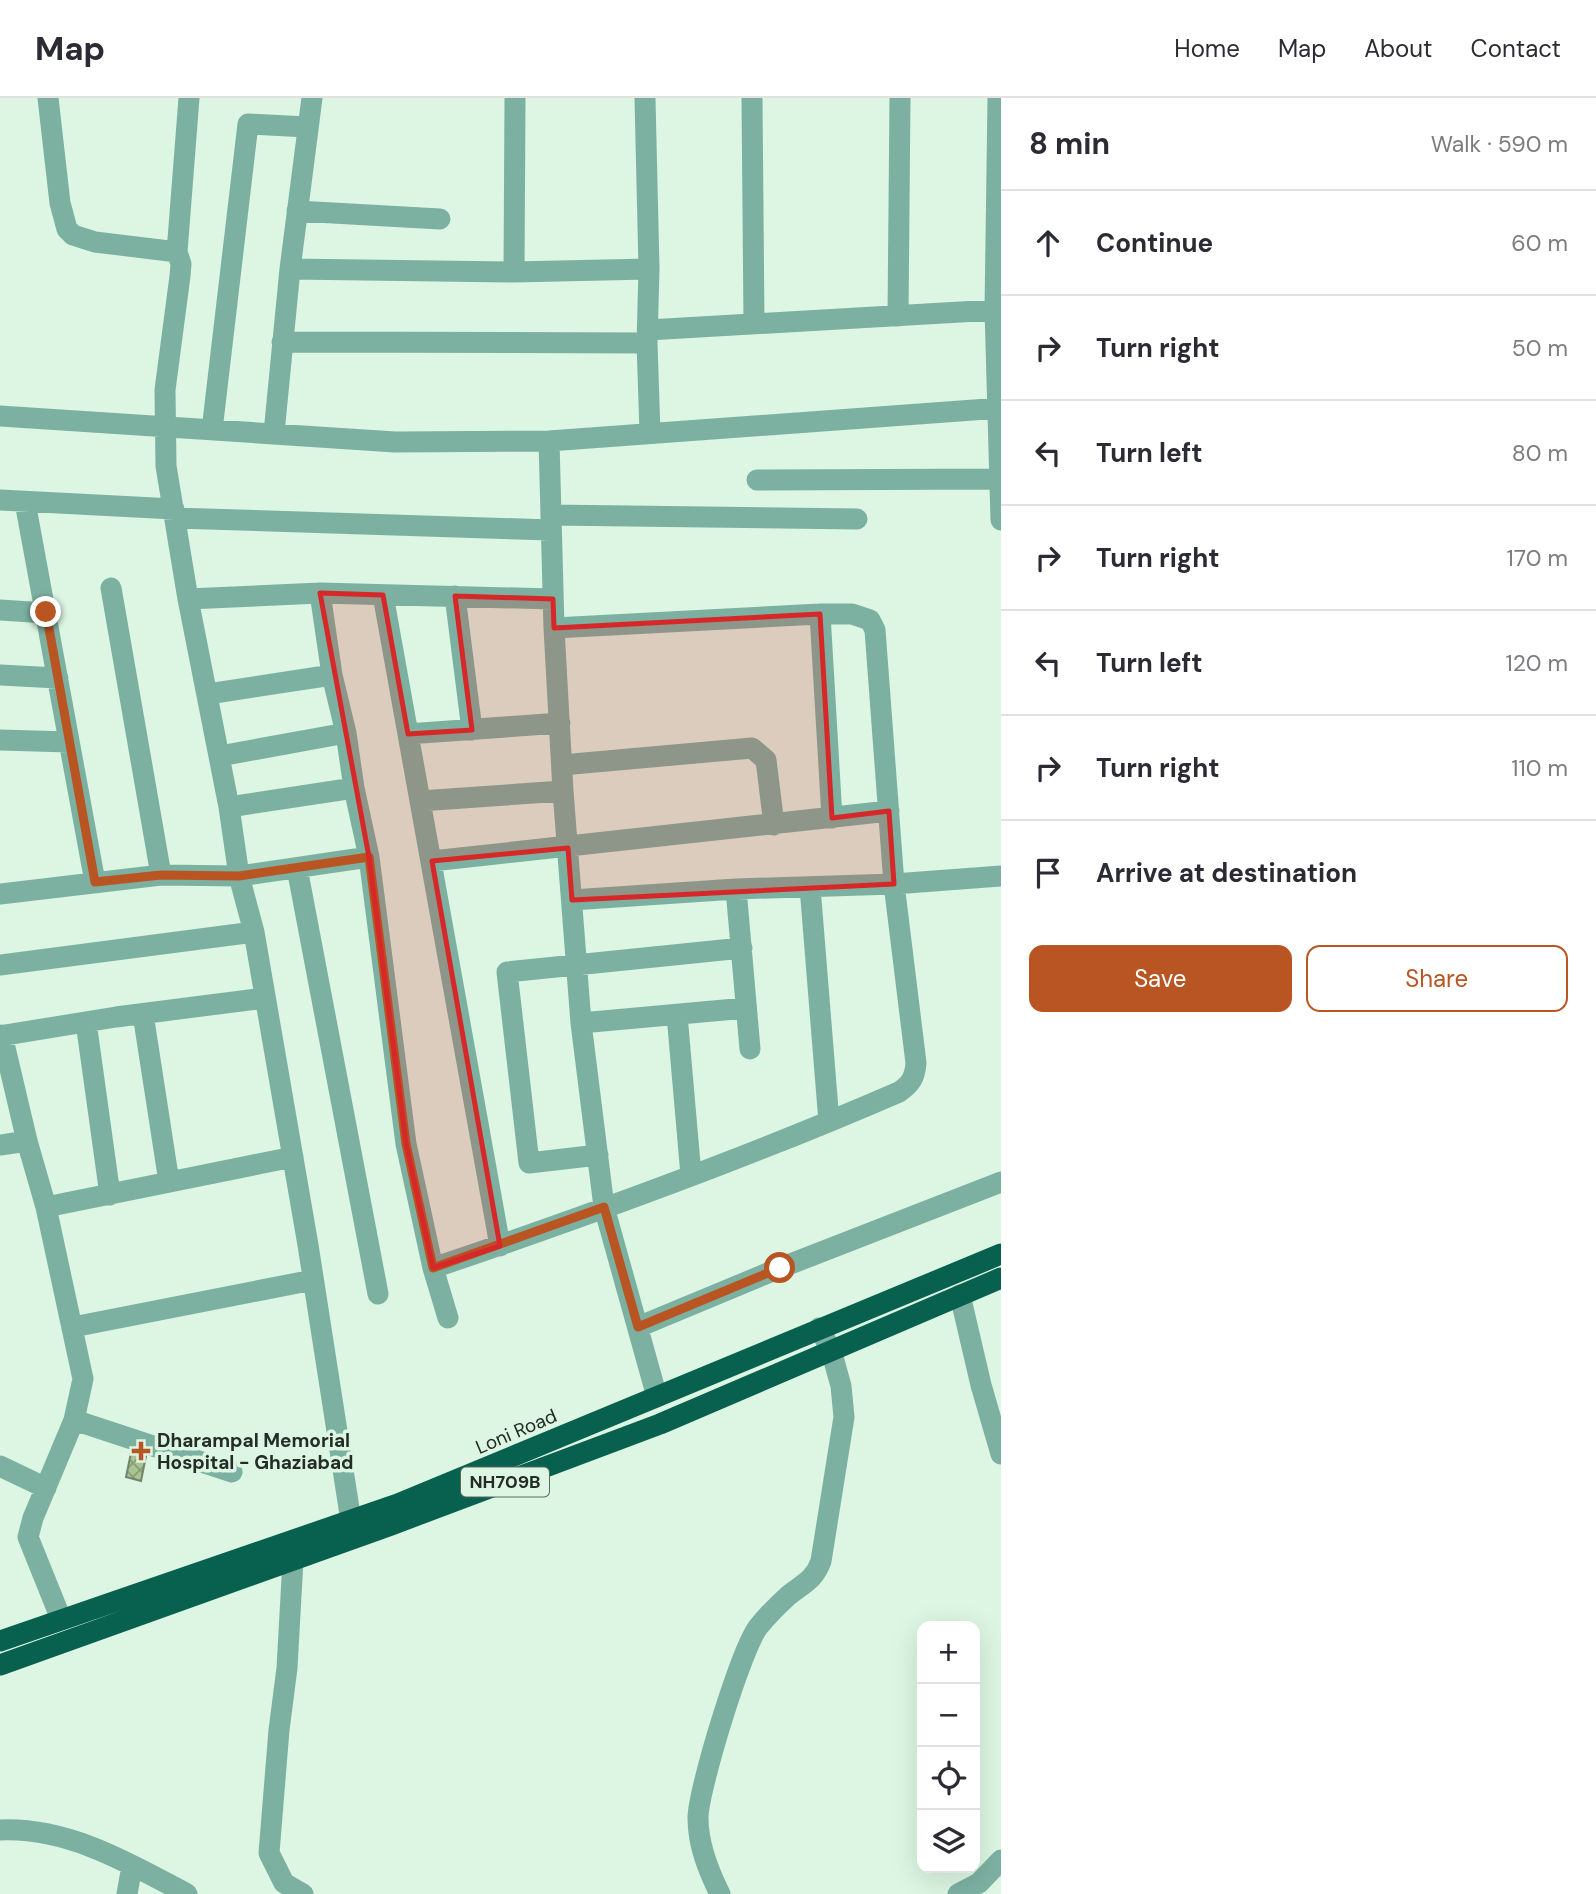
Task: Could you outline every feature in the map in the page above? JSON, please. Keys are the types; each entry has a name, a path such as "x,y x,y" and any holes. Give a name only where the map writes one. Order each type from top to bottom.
{"highway":[{"name":"Loni Road","path":"0,1641 398,1504 1001,1254"},
{"name":"NH709B","path":"0,1665 293,1560 660,1423 1001,1278"}],"street":[{"path":"48,98 60,203 67,229 73,235 95,243 177,252"},
{"path":"189,98 177,252 181,264 165,390 166,466 188,599 220,756 239,876 254,932 351,1521"},
{"path":"274,433 290,269 312,98"},
{"path":"514,272 515,98"},
{"path":"645,98 650,433"},
{"path":"752,98 754,324"},
{"path":"898,316 900,98"},
{"path":"998,98 995,310 1001,520"},
{"path":"212,429 248,124 307,127"},
{"path":"297,211 440,219"},
{"path":"290,269 514,272 649,269"},
{"path":"282,342 648,337 754,324 995,310"},
{"path":"0,416 395,442 549,441 999,408"},
{"path":"549,441 554,628 563,791 581,1023 604,1207 657,1397"},
{"path":"757,480 998,479"},
{"path":"0,500 174,514 551,523 857,519"},
{"path":"25,502 95,882"},
{"path":"111,588 161,875"},
{"path":"188,599 320,593 553,599"},
{"path":"320,593 332,675 346,733 354,788 369,857 406,1144 433,1268 449,1318"},
{"path":"383,595 500,1246"},
{"path":"455,596 472,730"},
{"path":"0,610 46,612"},
{"path":"433,1268 500,1246 829,1122 899,1092 909,1086 915,1076 916,1063 894,884 875,629 870,620 852,614 820,614 554,628"},
{"path":"820,614 832,818"},
{"path":"0,675 58,678"},
{"path":"208,694 332,675"},
{"path":"408,734 560,723"},
{"path":"220,756 346,733"},
{"path":"0,740 69,742"},
{"path":"562,765 752,748 760,752 766,760 774,825"},
{"path":"229,807 354,788"},
{"path":"420,801 563,791"},
{"path":"432,861 888,811"},
{"path":"0,894 161,875 239,876 369,857"},
{"path":"298,868 378,1294"},
{"path":"572,900 736,888 894,884 1001,876"},
{"path":"810,887 829,1122"},
{"path":"736,888 750,1049"},
{"path":"0,965 254,932"},
{"path":"598,1155 529,1163 507,972 742,948"},
{"path":"61,1619 28,1537 33,1518 74,1420 83,1380 46,1207 1,1036 265,998"},
{"path":"581,1023 746,1008"},
{"path":"144,1014 169,1182"},
{"path":"677,1014 691,1175"},
{"path":"86,1022 110,1195"},
{"path":"0,1145 27,1141"},
{"path":"46,1207 293,1157"},
{"path":"638,1327 780,1268 1001,1182"},
{"path":"73,1327 313,1280"},
{"path":"960,1295 981,1385 1001,1454"},
{"path":"720,1894 703,1853 698,1821 699,1804 746,1646 765,1619 789,1595 813,1577 821,1561 844,1417 841,1386 831,1350 819,1328"},
{"path":"74,1420 232,1472"},
{"path":"0,1466 46,1488"},
{"path":"293,1560 287,1668 269,1853 284,1883 303,1894"},
{"path":"0,1830 23,1829 94,1846 187,1894"},
{"path":"958,1894 979,1882 1001,1860"},
{"path":"127,1894 132,1866"}],"highlighted area":[{"path":"320,593 383,595 408,734 472,730 455,596 553,599 554,628 820,614 832,818 889,811 894,884 572,900 568,848 432,861 500,1246 433,1268 406,1144 369,857"}],"building":[{"path":"133,1443 148,1446 141,1481 126,1477"}],"place":[{"name":"Dharampal Memorial Hospital - Ghaziabad","path":"141,1451"}],"route":[{"path":"46,612 95,882 161,875 239,876 369,857 406,1144 433,1268 604,1207 638,1327 780,1268"}]}
